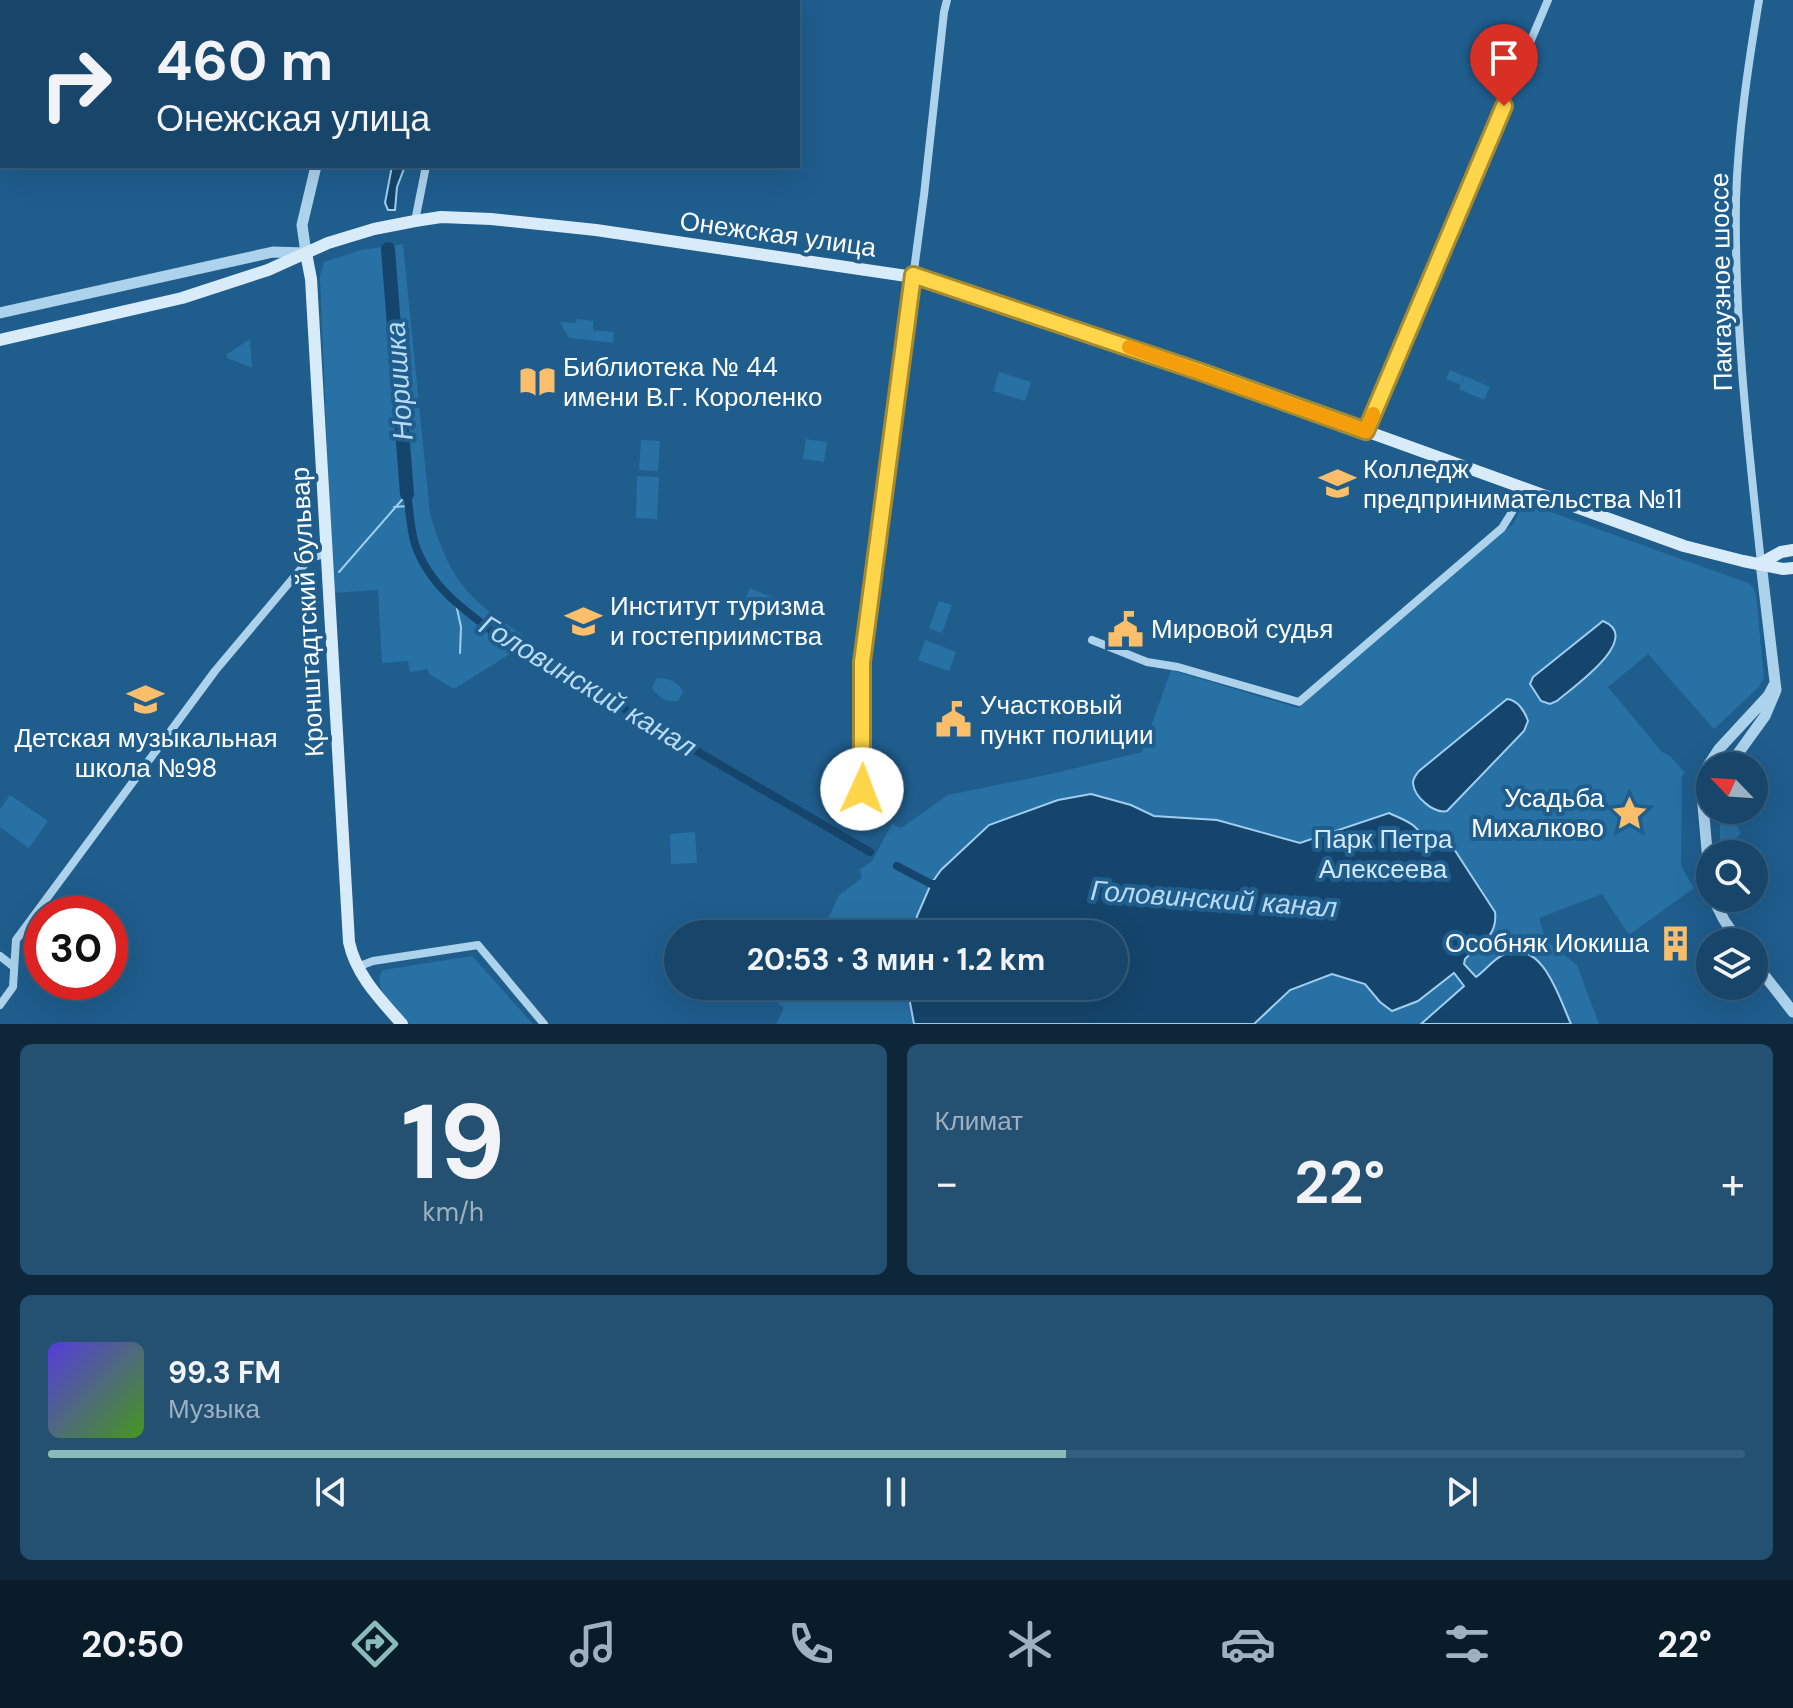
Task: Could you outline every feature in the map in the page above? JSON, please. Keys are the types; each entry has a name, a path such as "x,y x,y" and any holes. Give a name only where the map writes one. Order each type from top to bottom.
{"main road":[{"name":"Онежская улица","path":"0,340 182,298 268,270 374,229 441,217 501,219 913,275 1219,378 1696,550 1788,568"},
{"name":"Кронштадтский бульвар","path":"306,253 311,279 346,915 351,952 357,967 402,1024"},
{"path":"1761,563 1787,551"}],"street":[{"path":"938,0 944,12"},
{"path":"862,789 862,662 947,0"},
{"path":"1366,431 1548,0"},
{"name":"Пакгаузное шоссе","path":"1759,0 1740,139 1736,201 1743,393 1761,563"},
{"path":"0,313 273,252 292,243 302,225 316,168"},
{"path":"415,221 426,168"},
{"path":"273,252 306,253 302,225"},
{"path":"1092,640 1147,662 1178,667 1299,702 1502,528 1512,512 1520,487"},
{"path":"0,1005 13,987 16,940 187,707 287,583 310,558 325,554"},
{"path":"1739,752 1771,706 1775,683 1761,563"},
{"path":"1717,752 1768,696 1775,683"},
{"path":"357,967 373,961 478,945 544,1024"},
{"path":"0,956 14,967"},
{"path":"1768,980 1793,1012"}],"green space":[{"path":"403,244 430,514 437,537 454,572 474,599 524,636 515,651 454,689 429,674 428,669 410,672 408,661 382,663 378,590 333,593 320,276 324,262 361,250"},
{"path":"577,319 593,321 593,330 614,332 613,343 569,338 560,322 576,323"},
{"path":"1731,330 1734,363 1716,367 1713,334"},
{"path":"250,339 252,368 227,358 227,354"},
{"path":"1450,370 1464,376 1461,385 1446,379"},
{"path":"999,372 1031,382 1025,401 993,391"},
{"path":"1465,376 1490,387 1484,400 1459,389"},
{"path":"806,439 827,442 824,462 803,459"},
{"path":"641,440 660,441 658,471 639,470"},
{"path":"637,476 659,477 657,519 636,518"},
{"name":"Парк Петра Алексеева","path":"1523,502 1748,583 1756,595 1764,678 1758,688 1714,729 1648,654 1608,687 1662,752 1670,756 1685,773 1682,776 1681,866 1694,888 1629,935 1602,894 1539,918 1546,941 1577,965 1599,1024 776,1024 784,1007 778,1004 780,1000 1128,1000 1128,920 827,920 839,895 862,878 860,869 872,861 892,824 901,828 948,795 1142,752 1171,670 1298,708 1514,523"},
{"path":"750,588 779,600 772,617 743,605"},
{"path":"939,601 952,605 942,633 929,628"},
{"path":"925,640 956,652 949,671 918,660"},
{"path":"657,678 672,681 683,691 678,701 666,700 657,694 652,688"},
{"path":"10,795 48,821 29,848 0,827 0,809"},
{"path":"1720,824 1737,826 1741,833 1735,840 1720,840"},
{"path":"695,832 697,863 671,864 670,834"},
{"path":"472,956 533,1024 409,1024 382,991 380,977 383,970"}],"water":[{"path":"392,168 404,168 397,187 395,210 388,210 385,203"},
{"path":"1603,621 1613,629 1615,639 1611,650 1557,701 1550,704 1541,701 1530,684 1533,677"},
{"path":"1507,699 1518,704 1525,714 1528,721 1524,731 1447,811 1436,810 1426,803 1414,788 1414,778 1419,771"},
{"path":"1091,794 1131,805 1154,816 1217,820 1300,843 1389,813 1414,826 1435,846 1454,849 1495,912 1491,933 1465,959 1464,964 1476,977 1505,954 1518,952 1530,955 1548,974 1571,1024 1421,1024 1464,986 1454,973 1418,1001 1392,1011 1365,984 1332,974 1290,990 1254,1024 914,1024 910,1000 1128,1000 1128,920 916,920 931,884 941,870 989,825 1058,800"}],"waterway":[{"name":"Норишка","path":"388,249 407,494"},
{"name":"Норишка","path":"339,572 407,494"},
{"name":"Головинский канал","path":"407,494 413,538 421,559 439,585 474,617 499,636 870,852"},
{"name":"Норишка","path":"394,507 409,506"},
{"path":"456,604 461,627 460,653"},
{"name":"Головинский канал","path":"897,866 931,884 940,884"}],"slow traffic":[{"path":"1129,347 1366,431 1373,414"}],"place":[{"name":"Библиотека № 44 имени В.Г. Короленко","path":"537,382"},
{"name":"Колледж предпринимательства №11","path":"1337,484"},
{"name":"Институт туризма и гостеприимства","path":"584,621"},
{"name":"Мировой судья","path":"1125,629"},
{"name":"Детская музыкальная школа №98","path":"146,699"},
{"name":"Участковый пункт полиции","path":"954,720"},
{"name":"Усадьба Михалково","path":"1630,813"},
{"name":"Особняк Иокиша","path":"1675,943"}],"route":[{"path":"862,789 862,662 913,275 1366,431 1504,106"}]}
